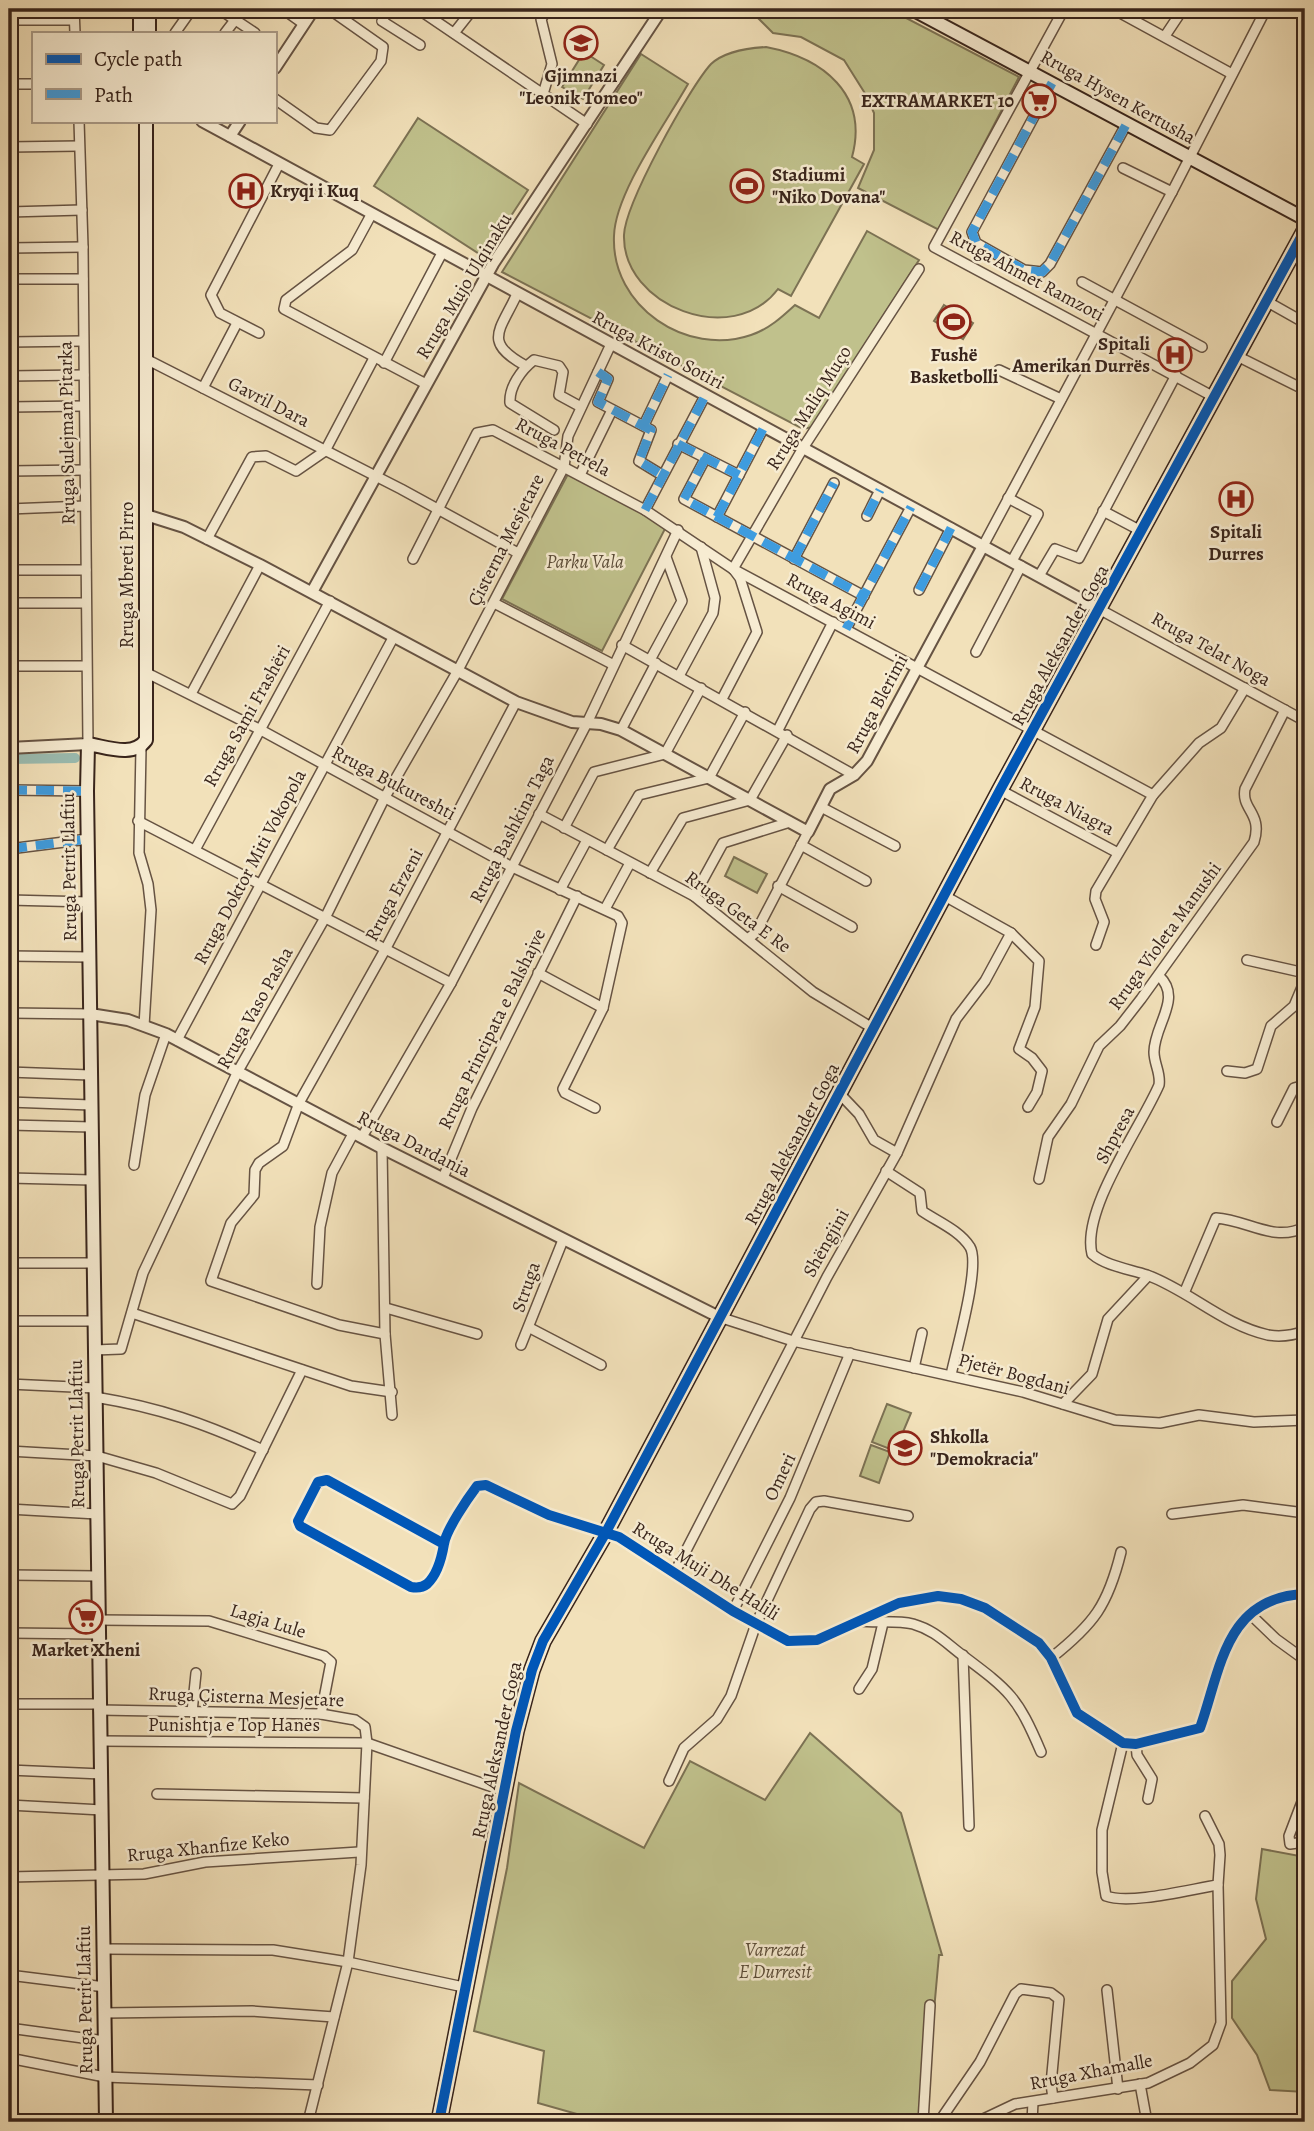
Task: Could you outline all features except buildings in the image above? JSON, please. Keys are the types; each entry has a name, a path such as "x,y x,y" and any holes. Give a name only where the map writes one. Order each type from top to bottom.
{"main road":[{"path":"140,9 140,32"},
{"path":"149,9 149,32"},
{"name":"Rruga Hysen Kertusha","path":"912,9 1305,219"},
{"name":"Rruga Mbreti Pirro","path":"141,748 146,740 147,674 146,122"},
{"name":"Rruga Aleksander Goga","path":"439,2122 468,1988 504,1791 536,1656 605,1534 943,895 1305,230"},
{"path":"88,744 132,751 141,748"},
{"name":"Rruga Petrit Llaftiu","path":"88,744 90,1075 106,2122"}],"street":[{"path":"74,9 75,32"},
{"path":"176,32 192,9"},
{"path":"219,9 253,32"},
{"path":"283,9 304,24"},
{"path":"280,50 314,9"},
{"path":"276,100 316,128 330,130 381,61 383,47 329,9"},
{"path":"389,9 382,21 420,45"},
{"path":"418,9 587,124"},
{"path":"454,33 473,9"},
{"path":"543,94 552,64 541,19 548,9"},
{"name":"Rruga Mujo Ulqinaku","path":"312,592 486,278 662,9"},
{"path":"1028,70 1064,9"},
{"path":"1113,9 1232,74"},
{"path":"1165,36 1183,9"},
{"path":"983,546 1172,192 1266,9"},
{"path":"9,20 74,20"},
{"path":"226,32 235,20"},
{"name":"Rruga Ahmet Ramzoti","path":"1028,70 934,247 1214,397"},
{"path":"1052,83 972,232 976,243 1024,270 1042,272 1050,264 1127,123"},
{"path":"9,84 32,84"},
{"name":"Rruga Sulejman Pitarka","path":"79,122 83,247 88,744"},
{"name":"Rruga Kristo Sotiri","path":"204,122 486,278 1099,609"},
{"path":"230,136 239,122"},
{"path":"9,147 79,146"},
{"path":"259,333 219,313 214,304 213,287 279,164"},
{"path":"1123,168 1172,192"},
{"path":"9,212 82,210"},
{"path":"371,215 352,250 286,300 283,306 285,312 426,384"},
{"path":"9,248 83,247"},
{"path":"207,539 252,457 266,456 296,471 325,451 442,253"},
{"name":"Rruga Maliq Muço","path":"733,569 803,448 919,269"},
{"path":"9,279 83,279"},
{"name":"Rruga Ahmet Ramzoti","path":"1082,282 1202,347"},
{"path":"517,294 497,336 500,348 506,355 526,366"},
{"path":"1266,301 1305,323"},
{"path":"203,388 237,323"},
{"path":"9,342 83,341"},
{"name":"Çisterna Mesjetare","path":"457,672 564,467 564,450 611,344"},
{"path":"1237,356 1305,390"},
{"name":"Gavril Dara","path":"146,359 376,476 518,553"},
{"path":"554,430 510,403 510,393 526,366 534,360 559,366 563,372 559,395 581,407"},
{"path":"999,370 1061,399"},
{"path":"598,372 608,379 598,402 651,430 639,461 662,475"},
{"path":"9,376 84,374"},
{"path":"644,425 668,375"},
{"path":"1039,576 1055,549 1079,558 1176,375"},
{"path":"645,510 705,396"},
{"path":"9,407 84,406"},
{"path":"580,475 612,410"},
{"path":"717,517 764,427"},
{"name":"Rruga Petrela","path":"412,559 477,433 486,430 493,430 645,510"},
{"path":"678,444 739,475"},
{"path":"705,459 684,499 864,596"},
{"path":"9,471 85,470"},
{"path":"794,559 834,483"},
{"path":"867,516 880,490"},
{"path":"976,652 1038,514 1008,498"},
{"path":"9,509 85,506"},
{"path":"846,629 911,507"},
{"name":"Rruga Agimi","path":"645,510 733,569 1153,795"},
{"path":"1103,511 1143,531"},
{"path":"146,515 207,539 260,565 516,702 572,722 621,730 808,832"},
{"path":"919,590 951,528"},
{"name":"Rruga Bashkina Taga","path":"317,1284 320,1227 332,1173 451,983 587,723 612,664 678,530"},
{"name":"Rruga Blerimi","path":"748,939 756,932 831,789 854,775 867,761 983,546"},
{"path":"679,676 713,614 715,598 701,547"},
{"path":"621,730 682,601 666,557"},
{"path":"191,694 260,565"},
{"path":"722,699 757,632 744,589 733,569"},
{"path":"9,570 86,570"},
{"name":"Rruga Sami Frashëri","path":"196,848 330,601"},
{"path":"9,603 86,603"},
{"path":"494,603 612,664"},
{"name":"Rruga Telat Noga","path":"1099,609 1305,721"},
{"path":"650,873 683,818 750,800 833,622"},
{"name":"Rruga Doktor Miti Vokopola","path":"172,1037 262,884 393,638"},
{"path":"622,645 854,775"},
{"path":"9,666 86,666"},
{"name":"Rruga Vaso Pasha","path":"94,1350 121,1349 143,1273 238,1072 326,916 385,797 457,672"},
{"name":"Rruga Bukureshti","path":"147,674 259,729 512,867 618,916 622,923 603,1008"},
{"path":"564,828 594,772 666,754 701,688"},
{"path":"1096,945 1104,922 1095,899 1096,891 1118,853 1153,795 1199,743 1221,728 1245,688"},
{"name":"Rruga Erzeni","path":"385,1334 339,1325 211,1281 231,1223 254,1195 255,1170 266,1155 283,1146 299,1103 386,948 516,702"},
{"name":"Rruga Violeta Manushi","path":"1039,1178 1048,1137 1071,1104 1099,1046 1120,1026 1159,976 1254,842 1258,826 1245,799 1245,789 1285,710"},
{"path":"607,850 639,795 709,778 745,712"},
{"path":"9,748 88,744"},
{"name":"Rruga Mbreti Pirro","path":"141,748 139,853 148,884 151,910 144,1026"},
{"path":"9,790 87,791"},
{"name":"Rruga Niagra","path":"1000,790 1118,853"},
{"path":"821,807 895,846"},
{"name":"Rruga Geta E Re","path":"538,814 694,896 813,992 874,1028"},
{"path":"138,821 196,848 451,983"},
{"path":"694,896 723,843 790,822"},
{"path":"9,849 88,839"},
{"path":"560,890 587,840"},
{"path":"801,845 866,881"},
{"path":"605,909 630,863"},
{"path":"778,886 852,928"},
{"path":"943,895 1011,933 1040,961 1035,1007 1019,1049 1032,1058 1042,1071 1037,1092 1028,1107"},
{"name":"Rruga Principata e Balshajve","path":"443,1178 472,1108 577,896"},
{"path":"9,900 89,902"},
{"name":"Shëngjini","path":"675,1572 793,1341 897,1153 957,1019 985,981 1011,933"},
{"path":"9,956 89,957"},
{"path":"1247,960 1305,973"},
{"path":"538,973 603,1008 563,1089 565,1093 595,1108"},
{"name":"Shpresa","path":"1148,1276 1096,1258 1090,1247 1089,1229 1121,1154 1159,1085 1160,1074 1154,1052 1170,997 1167,983 1159,976"},
{"path":"1227,1071 1245,1073 1257,1069 1271,1026 1290,1013 1305,980"},
{"path":"9,1013 90,1014"},
{"name":"Rruga Dardania","path":"90,1014 144,1026 172,1037 382,1148 719,1317"},
{"path":"134,1165 145,1095 172,1037"},
{"path":"9,1072 90,1075"},
{"path":"1277,1122 1294,1088 1305,1085"},
{"path":"839,1094 859,1114 874,1140 897,1153"},
{"path":"9,1102 91,1105"},
{"path":"9,1125 92,1127"},
{"path":"382,1148 385,1334 392,1392 391,1415"},
{"path":"886,1171 920,1193 922,1211 959,1234 972,1249 974,1278 951,1375"},
{"path":"9,1178 92,1180"},
{"path":"1185,1291 1216,1218 1278,1233 1294,1232 1305,1227"},
{"name":"Struga","path":"522,1345 563,1240"},
{"path":"9,1263 94,1264"},
{"path":"1063,1404 1092,1374 1108,1319 1148,1276 1185,1291 1223,1318 1247,1328 1270,1335 1293,1335 1305,1331"},
{"path":"386,1308 477,1334"},
{"path":"132,1313 351,1386 392,1392"},
{"name":"Pjetër Bogdani","path":"719,1317 793,1341 951,1375 1115,1420 1142,1424 1199,1415 1254,1422 1305,1420"},
{"path":"9,1321 94,1321"},
{"path":"530,1328 601,1365"},
{"path":"914,1368 922,1333"},
{"name":"Omeri","path":"733,1611 790,1498 850,1353"},
{"path":"9,1451 97,1456 156,1473 232,1504 240,1496 302,1370"},
{"path":"9,1384 95,1392 198,1421 263,1450"},
{"path":"327,1480 444,1544 442,1556 428,1584 419,1588 411,1587 300,1526 298,1521 318,1482 327,1480"},
{"name":"Rruga Muji Dhe Halili","path":"444,1544 471,1494 477,1486 486,1485 549,1515 619,1537 733,1611 797,1643 817,1640 899,1603 938,1596 961,1599 1005,1620 1038,1643 1051,1658 1077,1713 1123,1742 1136,1744 1200,1728 1222,1654 1250,1614 1276,1598 1305,1594"},
{"path":"668,1781 684,1748 717,1719 731,1696 756,1624 810,1509 816,1502 908,1516"},
{"path":"1172,1514 1243,1505 1305,1513"},
{"path":"9,1509 97,1514"},
{"path":"1051,1658 1083,1633 1098,1615 1112,1589 1121,1552"},
{"path":"9,1575 97,1576"},
{"path":"1250,1614 1276,1639 1305,1660"},
{"name":"Lagja Lule","path":"98,1620 209,1621 324,1656 331,1662 321,1714"},
{"path":"858,1621 909,1623 932,1630 1007,1689 1022,1709 1041,1752"},
{"path":"859,1689 872,1669 883,1623"},
{"path":"9,1633 98,1634"},
{"path":"963,1655 969,1826"},
{"path":"192,1712 196,1673"},
{"name":"Rruga Çisterna Mesjetare","path":"9,1704 192,1712 321,1714 360,1723 365,1727 367,1743"},
{"name":"Punishtja e Top Hanës","path":"101,1741 367,1743"},
{"path":"1123,1742 1102,1830 1102,1872 1106,1896 1113,1899 1140,1897 1217,1885"},
{"path":"308,2122 348,1962 361,1865 359,1852 367,1743 504,1791"},
{"path":"1136,1744 1137,1755 1152,1779 1149,1799"},
{"path":"9,1770 102,1774"},
{"path":"158,1794 364,1798"},
{"path":"1305,1794 1289,1836 1290,1844 1305,1842"},
{"path":"9,1805 102,1810"},
{"name":"Rruga Xhamalle","path":"976,2122 1015,2104 1118,2089 1165,2076 1199,2057 1219,2033 1219,1844 1205,1816"},
{"name":"Rruga Xhanfize Keko","path":"9,1877 144,1874 205,1862 359,1852"},
{"path":"105,1949 273,1950 348,1962 468,1988"},
{"path":"9,1975 105,1987"},
{"path":"939,2122 980,2062 1015,1994 1021,1989 1052,1993 1059,1999 1051,2084 1053,2098"},
{"path":"1107,1990 1118,2089"},
{"path":"923,2122 930,2005"},
{"path":"105,2013 252,2011 334,2017"},
{"path":"9,2028 105,2041"},
{"path":"9,2058 105,2077 318,2085"},
{"path":"1140,2084 1147,2122"},
{"path":"1032,2102 1032,2122"},
{"path":"9,2117 34,2122"}],"green space":[{"path":"755,9 889,9 1019,77 939,230 858,188 874,150 874,113 844,60 801,37 773,33 755,15"},
{"name":"Stadiumi \"Niko Dovana\"","path":"766,47 806,60 837,82 854,115 856,135 852,157 864,164 791,296 778,289 758,307 735,316 709,317 683,311 660,299 641,282 628,260 624,235 627,220 660,147 688,96 711,64 730,53"},
{"path":"584,52 604,65 583,99 562,87"},
{"path":"641,54 688,84 632,179 617,219 614,236 616,262 625,285 639,304 657,320 679,332 702,339 727,340 764,329 795,305 819,318 867,231 919,260 812,427 803,429 502,272"},
{"path":"418,118 528,190 484,257 374,186"},
{"name":"Fushë Basketbolli","path":"944,305 973,323 963,339 934,321"},
{"name":"Parku Vala","path":"568,474 667,525 602,651 502,599"},
{"path":"734,857 767,874 757,893 725,876"},
{"path":"887,1404 911,1413 895,1451 872,1442"},
{"path":"871,1445 890,1452 879,1483 860,1476"},
{"name":"Varrezat E Durresit","path":"810,1733 901,1813 942,1955 939,1955 924,2122 605,2122 538,2103 544,2051 474,2031 507,1868 519,1783 644,1848 690,1761 765,1800"},
{"path":"1262,1849 1305,1857 1305,2092 1270,2090 1257,2055 1232,2018 1232,1981 1266,1939 1256,1899"}],"waterway":[{"path":"9,759 75,758"}],"marked path":[{"path":"1052,83 972,232 976,243 1024,270 1042,272 1050,264 1127,123"},
{"path":"598,372 608,379 598,402 651,430 639,461 662,475"},
{"path":"644,425 668,375"},
{"path":"645,510 705,396"},
{"path":"717,517 764,427"},
{"path":"678,444 739,475"},
{"path":"705,459 684,499 864,596"},
{"path":"794,559 834,483"},
{"path":"867,516 880,490"},
{"path":"846,629 911,507"},
{"path":"919,590 951,528"},
{"path":"9,790 87,791"},
{"path":"9,849 88,839"}],"cycle path":[{"path":"439,2122 516,1731 532,1670 543,1641 605,1534 1000,790 1305,230"},
{"path":"444,1544 327,1480 318,1482 298,1521 300,1526 411,1587 419,1587 427,1584 434,1576 446,1538 463,1506 477,1486 486,1485 549,1515 619,1537 733,1611 788,1641 817,1640 899,1603 938,1596 961,1599 985,1608 1039,1643 1051,1658 1077,1713 1123,1743 1136,1744 1200,1728 1221,1660 1242,1622 1258,1608 1278,1598 1305,1594"}],"place":[{"name":"Gjimnazi \"Leonik Tomeo\"","path":"581,43"},
{"name":"EXTRAMARKET 10","path":"1039,101"},
{"name":"Stadiumi \"Niko Dovana\"","path":"747,186"},
{"name":"Kryqi i Kuq","path":"246,191"},
{"name":"Fushë Basketbolli","path":"954,322"},
{"name":"Spitali Amerikan Durrës","path":"1175,355"},
{"name":"Spitali Durres","path":"1236,499"},
{"name":"Shkolla \"Demokracia\"","path":"905,1448"},
{"name":"Market Xheni","path":"86,1617"}]}
